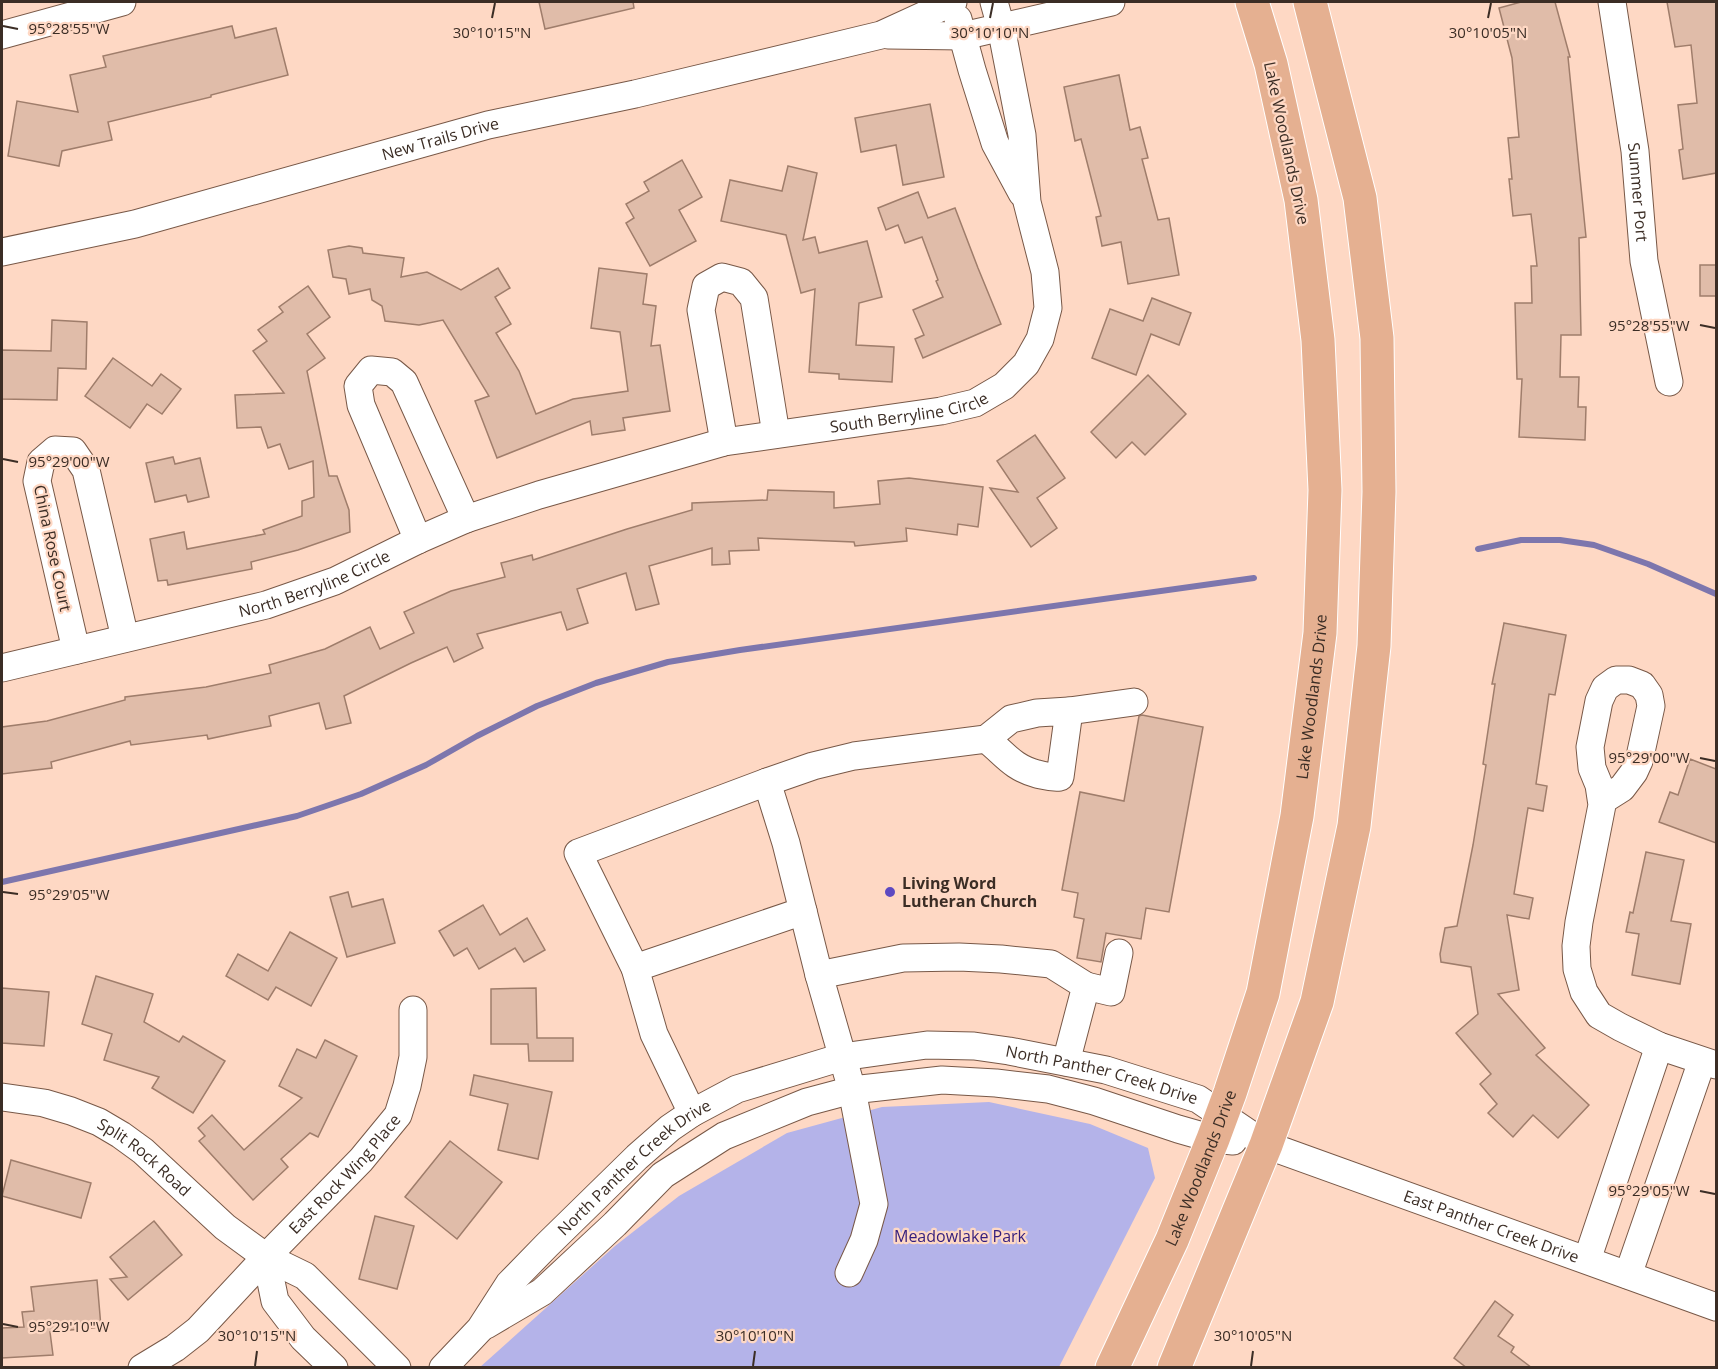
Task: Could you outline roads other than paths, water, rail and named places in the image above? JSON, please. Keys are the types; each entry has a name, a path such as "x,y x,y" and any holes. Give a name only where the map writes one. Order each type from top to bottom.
{"main road":[{"name":"Lake Woodlands Drive","path":"1112,1368 1172,1240 1217,1127 1263,993 1297,816 1320,633 1325,490 1318,340 1301,200 1271,64 1252,2"},
{"path":"1174,1368 1266,1145 1313,1012 1354,826 1374,646 1379,492 1377,338 1360,198 1310,2"}],"street":[{"path":"2,35 122,2"},
{"name":"New Trails Drive","path":"2,252 135,224 488,125 881,35 953,2"},
{"name":"South Berryline Circle","path":"953,2 995,143 1027,202"},
{"name":"South Berryline Circle","path":"617,472 724,442 941,411 975,403 1004,386 1026,364 1040,339 1048,308 1046,272 1027,202 1022,135 994,2"},
{"name":"New Trails Drive","path":"881,35 963,36 1111,2"},
{"name":"Summer Port","path":"1612,2 1635,150 1644,261 1669,382"},
{"path":"724,442 701,310 706,286 722,277 741,282 754,298 776,434"},
{"path":"418,540 361,405 358,386 371,370 392,372 404,382 466,519"},
{"name":"China Rose Court","path":"76,650 38,481 41,462 54,450 73,451 86,470 125,638"},
{"name":"North Berryline Circle","path":"2,668 266,605 335,581 466,519 617,472"},
{"path":"692,1113 654,1035 635,968 578,853 813,766 854,756 986,739 1011,719 1037,713 1134,702"},
{"path":"986,739 1013,764 1025,771 1051,778 1060,777 1069,711"},
{"path":"768,782 852,1090 874,1204 864,1240 849,1274"},
{"path":"1602,805 1576,946 1577,969 1584,992 1599,1015 1690,1056"},
{"path":"635,968 803,911"},
{"path":"819,975 903,958 1001,959 1051,964 1086,986 1111,993 1119,953"},
{"path":"1066,1062 1086,986"},
{"name":"East Rock Wing Place","path":"142,1368 175,1348 198,1330 361,1160 398,1114 407,1086 412,1057 413,1010"},
{"name":"North Panther Creek Drive","path":"443,1368 480,1329 509,1284 637,1157 670,1128 692,1113 737,1089 842,1057 927,1045 974,1046 1106,1070 1198,1099 1217,1127"},
{"path":"1587,1260 1690,1056"},
{"path":"1628,1275 1690,1056"},
{"name":"North Panther Creek Drive","path":"480,1329 542,1292 615,1224 663,1175 724,1136 807,1102 852,1090 942,1080 1048,1089 1094,1101 1152,1122 1217,1127 1266,1145"},
{"name":"Split Rock Road","path":"2,1097 44,1103 71,1111 99,1122 121,1135 143,1151 225,1227 266,1257 305,1276 397,1368"},
{"name":"East Panther Creek Drive","path":"1266,1145 1716,1307"},
{"path":"266,1257 276,1301 303,1338 334,1368"}],"waterway":[{"path":"1478,549 1521,540 1560,540 1594,545 1648,564 1716,594"},
{"path":"2,882 297,816 361,794 426,765 537,706 596,683 668,662 1254,578"}],"place":[{"name":"Living Word Lutheran Church","path":"890,892"}],"park label":[{"name":"Meadowlake Park","path":"960,1236"}]}
